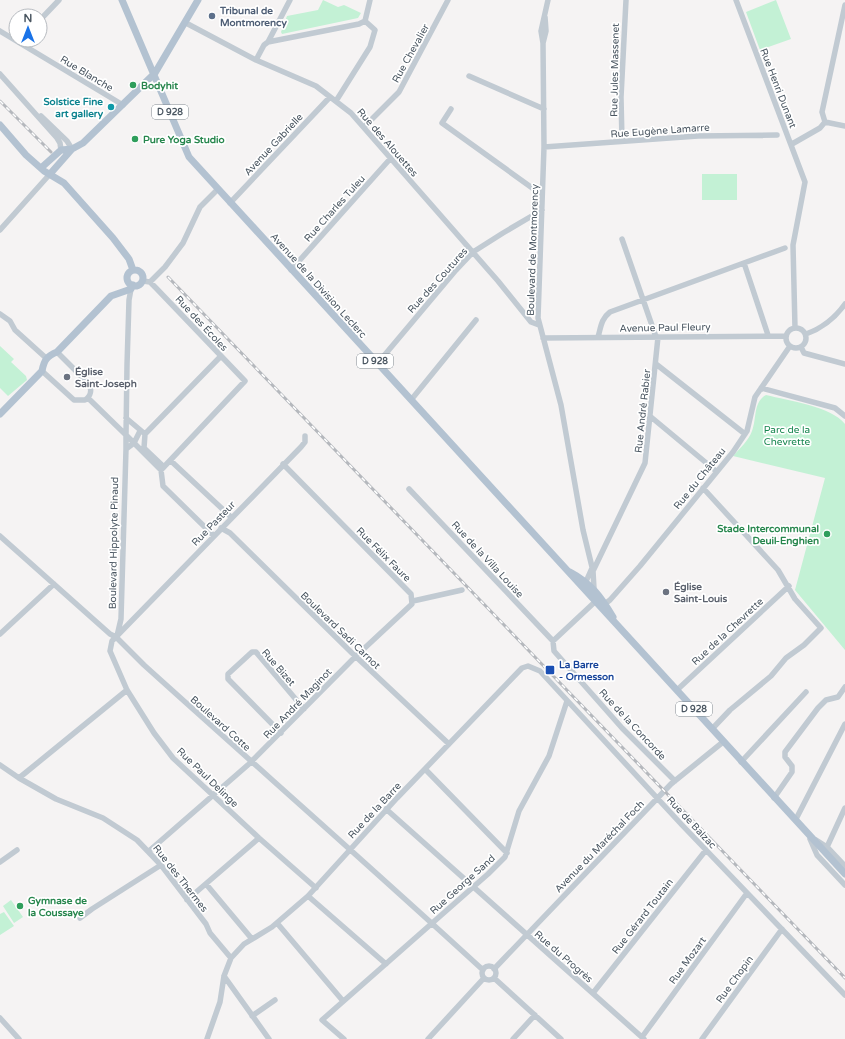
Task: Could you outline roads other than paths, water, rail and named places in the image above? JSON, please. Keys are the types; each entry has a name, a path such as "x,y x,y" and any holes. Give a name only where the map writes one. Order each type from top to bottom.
{"main road":[{"name":"Avenue de la Division Leclerc","path":"122,0 155,73 186,151 218,190 567,569 583,589 600,604 676,690"},
{"path":"41,168 61,150 83,143 155,73 186,23 198,0"},
{"path":"0,125 26,155 41,168 64,183 113,238 129,259 133,270"},
{"path":"50,174 58,166 71,147"},
{"path":"58,166 64,183"},
{"path":"0,414 42,371 46,358 57,352 111,296 146,281 138,270 133,270"},
{"path":"132,287 128,277 129,273 133,270"},
{"name":"Avenue de la Division Leclerc","path":"567,569 586,579 601,597 600,604"},
{"name":"D 928","path":"676,690 774,798"},
{"path":"774,798 811,838 824,847 845,874"},
{"path":"784,809 796,819 811,838"}],"street":[{"path":"48,12 59,0"},
{"path":"256,60 264,45 268,42 290,0"},
{"path":"365,21 370,0"},
{"name":"Rue Chevalier","path":"364,127 399,92 448,0"},
{"name":"Boulevard de Montmorency","path":"548,0 541,31 543,43 544,147 538,287 539,325 562,405 583,530 593,569"},
{"name":"Rue Jules Massenet","path":"622,141 621,97 626,0"},
{"name":"Rue Henri Dunant","path":"736,0 792,144 805,182 793,245 794,328"},
{"path":"825,122 822,109 845,5"},
{"path":"268,42 359,24 365,21"},
{"path":"336,101 370,47 375,30 365,21"},
{"name":"Rue des Alouettes","path":"186,23 256,60 316,86 336,101 364,127 390,159 473,252 531,322 539,325"},
{"name":"Rue Blanche","path":"30,48 123,105"},
{"path":"0,74 59,141 61,150"},
{"path":"469,76 544,109"},
{"path":"21,97 44,118 71,147"},
{"name":"Avenue Gabrielle","path":"230,202 330,97"},
{"path":"451,109 442,123 542,195"},
{"path":"40,119 71,147"},
{"path":"792,144 820,128 825,122"},
{"path":"825,122 845,126"},
{"name":"Rue Eugène Lamarre","path":"544,147 698,136 777,135"},
{"name":"Rue Charles Tuleu","path":"291,270 390,159"},
{"path":"0,230 50,174"},
{"path":"146,281 165,267 183,243 200,207 218,190"},
{"name":"Rue des Coutures","path":"377,364 473,252 542,210"},
{"path":"622,239 657,337"},
{"path":"598,337 604,316 610,312 785,248"},
{"path":"744,263 768,335"},
{"name":"Rue des Écoles","path":"146,281 245,381 171,461"},
{"name":"Boulevard Hippolyte Pinaud","path":"116,638 121,619 129,300 132,287"},
{"path":"806,334 819,329 837,315 845,304"},
{"path":"0,314 10,321 15,330 46,358"},
{"path":"411,400 476,320"},
{"path":"794,328 802,329 806,334 806,340 800,347 790,346 787,342 786,336 789,331 794,328"},
{"name":"Avenue Paul Fleury","path":"543,338 786,336"},
{"name":"Rue André Rabier","path":"583,589 586,579 593,569 645,463 651,417 657,337"},
{"name":"Rue du Château","path":"553,641 600,604 616,594 703,488 745,434 753,405 761,388 790,346"},
{"path":"800,347 804,353 845,364"},
{"path":"42,371 74,400 88,398 91,392 89,384 57,352"},
{"path":"126,449 134,443 221,356"},
{"path":"656,364 745,434"},
{"path":"761,388 845,410"},
{"path":"88,398 163,469"},
{"path":"835,408 845,416"},
{"path":"651,417 716,471"},
{"path":"116,425 126,420 143,433"},
{"path":"142,449 143,433"},
{"name":"Rue Pasteur","path":"116,638 282,464 305,442 306,436"},
{"path":"214,536 163,486 163,469 171,461 231,517"},
{"name":"Rue Félix Faure","path":"282,464 410,594 413,601"},
{"path":"703,488 778,570 789,586 795,599 821,628 804,645 786,658 771,676 730,710 712,729"},
{"name":"Rue de la Villa Louise","path":"410,489 553,641"},
{"name":"Boulevard Sadi Carnot","path":"221,528 230,534 355,657 449,744"},
{"name":"Boulevard Cotte","path":"0,536 116,638 251,762 483,970"},
{"path":"593,569 594,589"},
{"path":"0,634 54,584"},
{"name":"Rue de la Chevrette","path":"676,690 789,586"},
{"path":"355,657 410,606 413,601 462,590"},
{"path":"121,619 131,623"},
{"name":"Rue Paul Delinge","path":"116,638 112,641 110,651 127,690 154,733 173,758 259,838 316,888"},
{"name":"Rue de la Concorde","path":"553,641 554,651 622,728 674,781"},
{"name":"Rue Bizet","path":"281,733 228,679 228,674 252,652 256,652 304,709"},
{"name":"Rue André Maginot","path":"149,851 214,796 251,762 355,657"},
{"name":"Rue de la Barre","path":"231,958 252,939 278,923 308,896 386,809 525,667"},
{"name":"Rue de Balzac","path":"525,667 535,668 568,701 657,798 845,995"},
{"path":"774,798 792,772 792,766 785,757 785,752 818,708 826,700 838,697 845,687"},
{"path":"19,778 127,690"},
{"path":"741,762 806,692"},
{"name":"Rue George Sand","path":"344,1039 322,1020 502,862 519,811 550,756 568,701"},
{"path":"796,819 845,724"},
{"name":"Avenue du Maréchal Foch","path":"494,968 674,781 723,742"},
{"name":"Rue des Thermes","path":"0,765 19,778 56,799 103,818 137,840 161,865 231,958"},
{"path":"425,769 506,853"},
{"path":"845,808 824,847 845,866"},
{"name":"Rue du Progrès","path":"386,809 643,1038"},
{"path":"187,900 259,838"},
{"path":"811,838 817,855 845,885"},
{"path":"0,862 17,850"},
{"name":"Rue Gérard Toutain","path":"593,993 706,850"},
{"path":"80,918 161,865"},
{"path":"206,884 252,939"},
{"name":"Rue Mozart","path":"643,1038 747,893"},
{"path":"308,896 386,964"},
{"path":"278,923 343,1001"},
{"name":"Rue Chopin","path":"702,1039 782,929"},
{"path":"207,1039 220,1002 224,976 231,958"},
{"path":"484,978 482,975 483,970 488,967 494,968 496,973 494,978"},
{"path":"224,976 269,1039"},
{"path":"484,978 488,980 494,978"},
{"path":"428,1039 484,978"},
{"path":"494,978 561,1039"},
{"path":"252,1016 275,1000"},
{"path":"513,1039 535,1015"},
{"path":"0,1018 19,1039"}],"railway":[{"path":"0,101 51,152"},
{"path":"168,277 845,978"}],"place":[{"name":"Tribunal de Montmorency","path":"212,16"},
{"name":"Bodyhit","path":"133,85"},
{"name":"Solstice Fine art gallery","path":"111,107"},
{"name":"Pure Yoga Studio","path":"135,139"},
{"name":"Église Saint-Joseph","path":"67,377"},
{"name":"Stade Intercommunal Deuil-Enghien","path":"827,534"},
{"name":"Église Saint-Louis","path":"666,592"},
{"name":"La Barre - Ormesson","path":"550,670"},
{"name":"Gymnase de la Coussaye","path":"20,906"}],"park label":[{"name":"Parc de la Chevrette","path":"787,434"}]}
